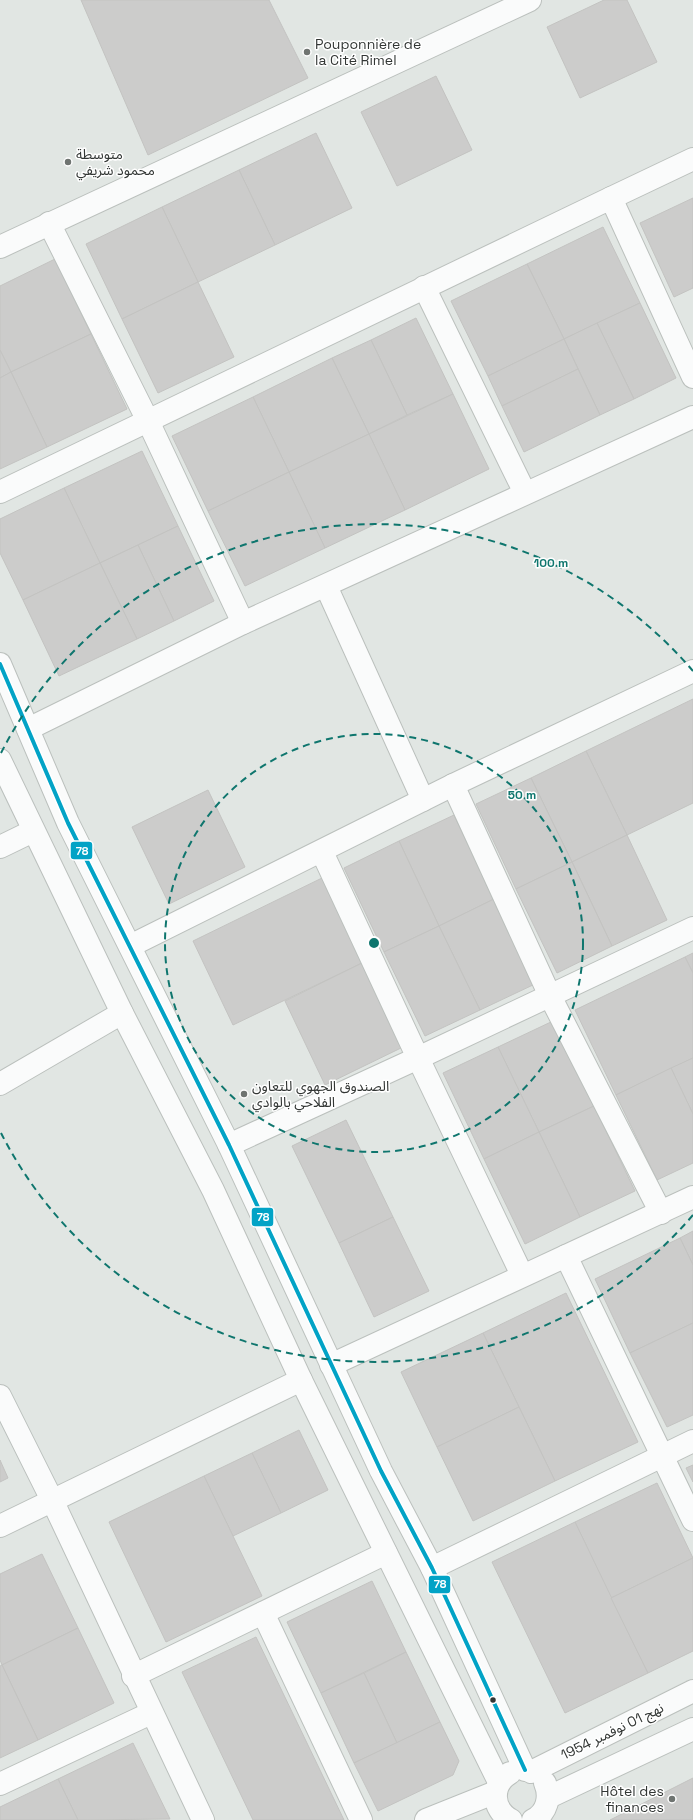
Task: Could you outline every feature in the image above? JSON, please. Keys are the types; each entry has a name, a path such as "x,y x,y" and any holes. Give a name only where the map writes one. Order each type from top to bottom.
{"street":[{"path":"0,247 508,4 530,0"},
{"path":"0,492 693,159"},
{"path":"611,198 693,377"},
{"path":"49,223 148,421 243,623"},
{"path":"424,288 525,493"},
{"path":"28,729 243,623 693,417"},
{"path":"326,586 423,800"},
{"path":"0,664 68,823 229,1145 331,1365 382,1471 432,1568 528,1771 536,1774 546,1784 545,1811"},
{"path":"130,946 322,852 453,785 693,671"},
{"path":"0,760 122,1013 213,1190 301,1380 386,1553 497,1787 497,1806 505,1817 511,1820"},
{"path":"453,785 550,996 661,1213"},
{"path":"0,847 33,831"},
{"path":"322,852 418,1058 522,1275"},
{"path":"229,1145 418,1058 693,928"},
{"path":"0,1084 122,1013"},
{"path":"331,1365 522,1275 661,1213 693,1197"},
{"path":"566,1256 693,1520"},
{"path":"0,1526 53,1502 301,1380"},
{"path":"0,1396 53,1502 151,1713 203,1820"},
{"path":"432,1568 693,1441"},
{"path":"134,1676 386,1553"},
{"path":"263,1612 361,1820"},
{"name":"نهج 01 نوفمبر 1954","path":"426,1820 497,1787 510,1773 518,1770 528,1771 693,1691"},
{"path":"0,1784 151,1713"},
{"path":"545,1811 693,1729"}],"building":[{"path":"81,0 269,0 308,78 148,155"},
{"path":"604,0 627,0 657,62 580,98 547,27"},
{"path":"436,76 472,150 397,186 361,112"},
{"path":"316,133 352,208 275,245 239,170"},
{"path":"239,170 275,245 198,282 162,207"},
{"path":"693,198 693,288 674,297 640,223"},
{"path":"162,207 198,282 122,319 86,244"},
{"path":"603,227 640,303 564,339 527,264"},
{"path":"55,259 91,334 11,372 0,350 0,286"},
{"path":"527,264 564,339 488,376 451,301"},
{"path":"198,282 234,357 158,393 122,319"},
{"path":"640,303 676,378 634,399 597,323"},
{"path":"416,318 453,394 407,415 371,340"},
{"path":"597,323 634,399 600,415 564,339"},
{"path":"91,334 127,409 47,447 11,372"},
{"path":"564,339 578,369 502,406 488,376"},
{"path":"371,340 407,415 369,434 332,358"},
{"path":"0,350 11,372 0,378"},
{"path":"332,358 369,434 289,472 253,397"},
{"path":"578,369 600,415 524,452 502,406"},
{"path":"11,372 47,447 0,469 0,378"},
{"path":"453,394 489,469 405,510 369,434"},
{"path":"253,397 289,472 208,511 172,436"},
{"path":"369,434 405,510 325,548 289,472"},
{"path":"142,451 178,526 100,563 64,488"},
{"path":"289,472 325,548 245,586 208,511"},
{"path":"64,488 100,563 23,600 0,553 0,519"},
{"path":"178,526 214,601 174,621 138,545"},
{"path":"138,545 174,621 137,639 100,563"},
{"path":"100,563 137,639 59,676 23,600"},
{"path":"693,699 693,803 627,835 586,751"},
{"path":"586,751 627,835 572,862 531,778"},
{"path":"531,778 572,862 516,889 476,804"},
{"path":"208,790 245,867 169,904 132,827"},
{"path":"454,815 494,899 439,926 399,841"},
{"path":"627,835 667,920 612,946 572,862"},
{"path":"399,841 439,926 384,952 344,868"},
{"path":"572,862 612,946 557,973 516,889"},
{"path":"322,878 362,963 233,1025 193,941"},
{"path":"494,899 535,984 480,1010 439,926"},
{"path":"439,926 480,1010 425,1036 384,952"},
{"path":"693,953 693,973 685,957"},
{"path":"685,957 693,973 693,1058 616,1095 575,1010"},
{"path":"362,963 403,1047 325,1085 285,1001"},
{"path":"553,1021 594,1106 539,1132 498,1047"},
{"path":"498,1047 539,1132 484,1159 443,1073"},
{"path":"693,1058 693,1114 671,1068"},
{"path":"671,1068 693,1114 693,1163 657,1180 616,1095"},
{"path":"594,1106 635,1191 580,1217 539,1132"},
{"path":"346,1120 393,1217 339,1243 292,1146"},
{"path":"539,1132 580,1217 525,1244 484,1159"},
{"path":"393,1217 429,1291 374,1317 339,1243"},
{"path":"693,1231 693,1265 680,1238"},
{"path":"680,1238 693,1265 693,1323 630,1353 595,1279"},
{"path":"566,1293 638,1442 555,1481 483,1333"},
{"path":"693,1323 693,1415 667,1427 630,1353"},
{"path":"483,1333 519,1407 437,1447 401,1372"},
{"path":"519,1407 555,1481 473,1521 437,1447"},
{"path":"299,1430 328,1490 281,1513 252,1453"},
{"path":"252,1453 281,1513 233,1536 204,1476"},
{"path":"0,1460 8,1478 0,1482"},
{"path":"693,1465 693,1482 686,1468"},
{"path":"204,1476 262,1596 166,1642 109,1522"},
{"path":"657,1483 693,1558 611,1598 575,1522"},
{"path":"575,1522 648,1673 565,1713 492,1562"},
{"path":"42,1554 78,1628 2,1665 0,1660 0,1574"},
{"path":"693,1558 693,1651 648,1673 611,1598"},
{"path":"372,1581 406,1652 321,1693 287,1622"},
{"path":"78,1628 114,1703 38,1740 2,1665"},
{"path":"256,1637 344,1820 253,1820 182,1672"},
{"path":"406,1652 440,1722 397,1743 364,1673"},
{"path":"2,1665 38,1740 0,1758 0,1666"},
{"path":"364,1673 397,1743 354,1763 321,1693"},
{"path":"440,1722 459,1761 453,1775 378,1811 354,1763"},
{"path":"133,1743 170,1819 78,1820 58,1779"},
{"name":"Hôtel des finances","path":"693,1778 693,1820 610,1820"},
{"path":"58,1779 78,1820 0,1820 0,1807"}],"transit line":[{"name":"78","path":"0,664 68,823 229,1145 381,1471 432,1568 525,1770"}],"place":[{"name":"Pouponnière de la Cité Rimel","path":"307,52"},
{"name":"متوسطة محمود شريفي","path":"68,162"},
{"name":"الصندوق الجهوي للتعاون الفلاحي بالوادي","path":"244,1094"},
{"name":"Hôtel des finances","path":"672,1799"}]}
